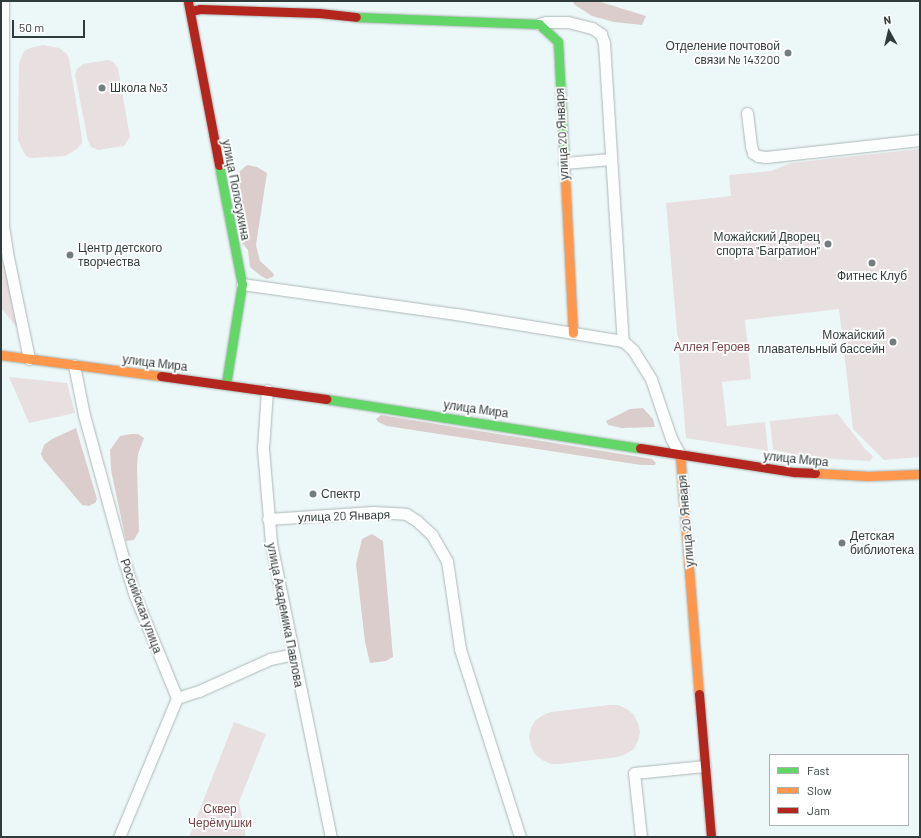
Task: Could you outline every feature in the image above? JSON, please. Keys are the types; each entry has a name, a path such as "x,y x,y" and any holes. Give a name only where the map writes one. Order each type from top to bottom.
{"main road":[{"name":"улица Полосухина","path":"188,1 242,284 226,384"},
{"path":"190,11 200,9 319,13 369,18 539,24"},
{"name":"улица 20 Января","path":"539,24 558,42 573,333"},
{"name":"улица Мира","path":"1,355 267,390 540,431 680,455 820,475 868,476 920,474"},
{"name":"улица 20 Января","path":"680,455 711,837"}],"street":[{"path":"3,1 3,226 10,270 29,359"},
{"path":"242,284 456,314 623,341 604,43 601,34 592,28 568,22 545,22 539,24"},
{"path":"747,113 751,146 753,153 758,156 766,157 920,140"},
{"path":"564,163 611,159"},
{"name":"улица 20 Января","path":"623,341 633,350 651,379 671,438 680,455"},
{"name":"Российская улица","path":"74,365 84,415 122,554 135,596 177,698"},
{"name":"улица Академика Павлова","path":"267,390 263,449 271,543 331,837"},
{"name":"улица 20 Января","path":"268,519 373,512 406,514 417,521 432,535 447,561 460,649 520,837"},
{"path":"119,837 177,698 199,691 244,670 270,660 293,654"},
{"path":"641,837 634,773 705,766"}],"green space":[{"path":"43,45 59,48 67,54 69,59 82,143 77,149 65,156 30,158 26,156 18,140 19,63 24,51"},
{"path":"108,60 113,62 118,68 130,137 124,146 98,150 91,147 88,141 75,75 77,69 83,64"},
{"name":"Аллея Героев","path":"920,149 920,457 884,460 853,429 839,309 745,320 751,379 722,382 727,426 765,422 768,451 686,438 666,203 731,196 729,175 771,171 791,163"},
{"path":"5,255 19,330 1,308 1,259"},
{"path":"9,377 67,383 75,413 29,423"},
{"path":"838,414 865,449 873,456 870,461 813,458 773,450 770,421"},
{"path":"618,705 627,709 634,715 640,732 634,749 618,757 560,764 551,764 542,760 535,754 529,737 531,728 535,721 543,715 551,712"},
{"name":"Сквер Черёмушки","path":"234,722 266,734 239,802 246,837 189,837"}],"shaded area":[{"path":"572,1 601,2 646,16 642,25 614,22 592,16 575,5"},
{"path":"247,165 257,167 267,173 256,245 260,261 274,274 273,277 267,279 250,267 248,250 242,243 239,172"},
{"path":"643,408 653,419 655,427 622,428 608,425 606,421 630,409"},
{"path":"381,415 652,459 656,463 655,465 641,465 387,426 378,422 376,419"},
{"path":"76,428 97,499 95,503 89,506 82,505 43,459 41,454 44,445 52,439"},
{"path":"138,434 144,438 138,454 137,468 139,531 134,540 126,541 111,470 110,450 120,436"},
{"path":"372,534 383,541 393,657 386,661 370,663 365,642 356,564 362,539"}],"traffic: fast":[{"path":"356,17 539,24 558,42 564,156"},
{"path":"219,165 242,284 226,384"},
{"path":"326,399 640,448"}],"traffic: slow":[{"path":"564,156 573,333"},
{"path":"1,355 161,376"},
{"path":"680,455 699,694"},
{"path":"815,473 868,476 920,474"}],"traffic: jam":[{"path":"188,2 219,165"},
{"path":"190,11 200,9 319,13 356,17"},
{"path":"161,376 326,399"},
{"path":"640,448 794,472 815,473"},
{"path":"699,694 711,837"}],"place":[{"name":"Отделение почтовой связи № 143200","path":"788,53"},
{"name":"Школа №3","path":"102,88"},
{"name":"Можайский Дворец спорта \"Багратион\"","path":"828,244"},
{"name":"Центр детского творчества","path":"70,255"},
{"name":"Фитнес Клуб","path":"872,263"},
{"name":"Можайский плавательный бассейн","path":"893,342"},
{"name":"Спектр","path":"313,494"},
{"name":"Детская библиотека","path":"842,543"}]}
